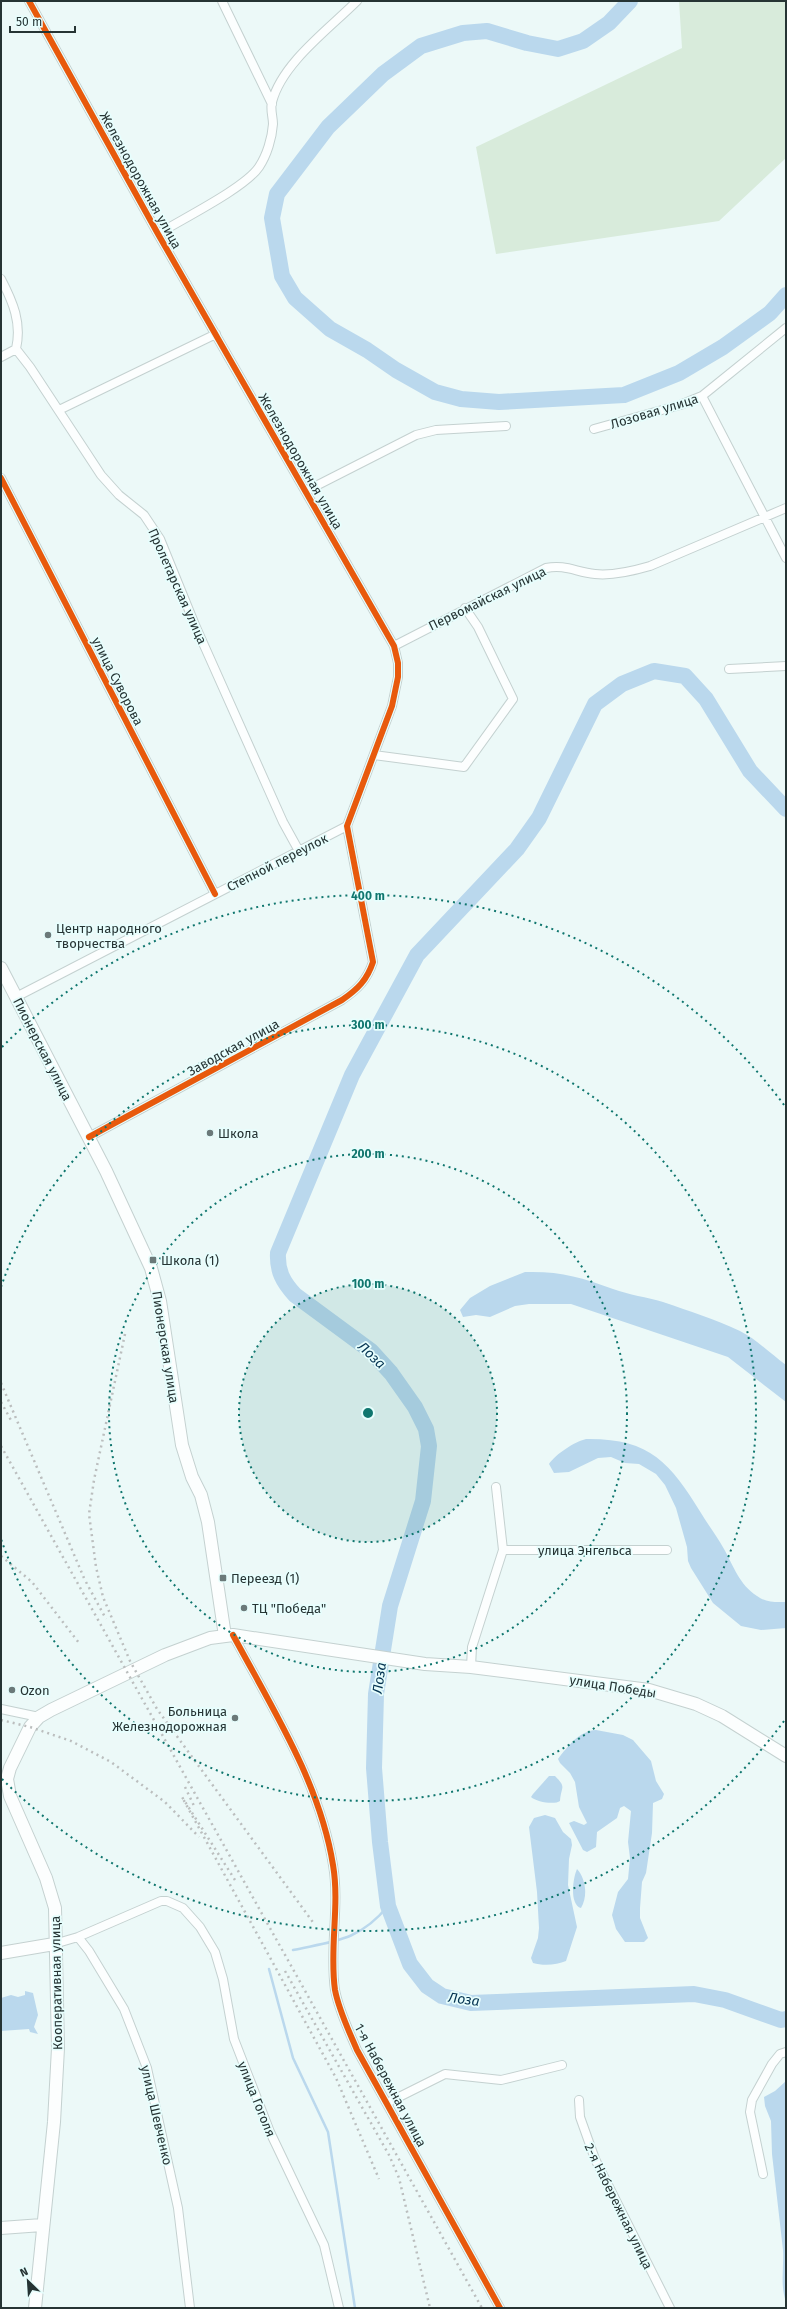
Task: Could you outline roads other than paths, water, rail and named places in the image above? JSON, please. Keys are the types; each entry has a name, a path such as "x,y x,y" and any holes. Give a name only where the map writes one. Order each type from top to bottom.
{"main road":[{"name":"Пионерская улица","path":"1,968 89,1137 136,1233 151,1268 160,1301 178,1428 186,1461 201,1495 208,1522 229,1635"},
{"name":"улица Победы","path":"229,1635 425,1664 471,1667 614,1683 667,1695 722,1716 786,1756"},
{"name":"Кооперативная улица","path":"34,2308 54,2122 57,2055 54,1944 55,1908 52,1896 10,1796 5,1770 30,1727 39,1717 165,1655 210,1638 229,1635"},
{"path":"1,1953 54,1944"},
{"path":"1,2228 42,2225"}],"street":[{"name":"Железнодорожная улица","path":"29,1 158,234 394,646 398,663 394,698 347,826"},
{"path":"222,1 272,104"},
{"path":"158,234 246,181 259,167 269,146 273,124 272,104 278,85 292,65 358,1"},
{"path":"1,279 16,314 19,331 16,349 1,357"},
{"name":"Лозовая улица","path":"594,429 680,405 702,396 786,328"},
{"path":"59,410 216,334"},
{"name":"Пролетарская улица","path":"16,349 59,410 101,475 119,495 144,515 160,539 195,625 282,822 299,851"},
{"path":"702,396 786,558"},
{"path":"306,491 416,435 436,430 506,426"},
{"name":"улица Суворова","path":"1,478 215,894"},
{"name":"Первомайская улица","path":"394,646 465,608 546,568 558,565 595,574 632,571 650,566 786,508"},
{"path":"374,755 464,767 513,699 478,627 465,608"},
{"path":"729,669 786,666"},
{"name":"Степной переулок","path":"16,997 347,826"},
{"name":"Заводская улица","path":"89,1137 342,1000 358,989 369,975 373,962 347,826"},
{"path":"471,1667 472,1647 503,1550 496,1488"},
{"name":"улица Энгельса","path":"503,1550 667,1550"},
{"name":"1-я Набережная улица","path":"229,1635 302,1768 319,1808 333,1866 335,1990 357,2050 500,2308"},
{"path":"1,1709 39,1717"},
{"name":"улица Гоголя","path":"78,1937 146,1906 167,1901 183,1908 200,1927 215,1952 223,1979 234,2039 270,2132 324,2245 339,2308"},
{"path":"54,1944 78,1937"},
{"name":"улица Шевченко","path":"78,1937 117,1994 147,2068 178,2208 190,2308"},
{"path":"763,2174 750,2112 752,2100 772,2064 780,2054 786,2052"},
{"name":"1-я Набережная улица","path":"386,2103 445,2074 501,2080 562,2065"},
{"name":"2-я Набережная улица","path":"579,2100 580,2117 595,2159 670,2308"}],"water":[{"path":"525,1272 560,1274 591,1281 619,1291 663,1302 712,1319 740,1331 758,1342 786,1365 786,1402 728,1357 571,1304 529,1304 515,1306 490,1317 476,1315 463,1317 460,1310 470,1298 490,1286"},
{"path":"586,1439 626,1443 656,1456 668,1467 690,1495 721,1544 741,1581 757,1596 764,1600 771,1602 786,1602 786,1628 761,1630 741,1626 713,1603 691,1568 688,1561 687,1547 676,1508 665,1485 656,1474 639,1464 625,1463 611,1457 598,1458 569,1472 554,1473 549,1464 552,1460 561,1452"},
{"path":"596,1730 623,1735 633,1740 651,1761 656,1781 664,1794 662,1799 653,1803 652,1833 646,1873 642,1882 640,1918 648,1938 644,1942 625,1942 616,1929 612,1915 618,1892 628,1879 630,1858 628,1842 631,1811 624,1806 620,1808 617,1818 597,1832 596,1847 587,1852 583,1850 569,1823 574,1821 584,1825 587,1823 579,1807 575,1782 570,1773 558,1759 570,1744 579,1736"},
{"path":"549,1776 555,1776 562,1785 560,1801 554,1803 533,1799 531,1797 533,1794"},
{"path":"545,1815 555,1818 563,1832 571,1839 572,1845 569,1859 568,1885 577,1927 566,1961 550,1965 533,1963 531,1958 538,1938 539,1928 537,1892 529,1827 534,1818"},
{"path":"577,1869 580,1873 585,1888 585,1898 581,1908 577,1906 573,1896 573,1884"},
{"path":"25,1991 33,1993 38,2015 34,2027 38,2034 30,2032 29,2029 1,2031 1,1998 11,1995 18,1997 25,1995"},
{"path":"786,2081 786,2302 783,2289 783,2250 772,2154 771,2121 765,2106 764,2097 775,2091"}],"waterway":[{"path":"630,1 609,23 583,41 558,49 527,43 487,31 463,33 421,46 383,74 328,127 277,194 272,218 282,276 295,298 330,329 367,350 396,370 435,392 461,399 499,402 624,395 679,373 723,347 770,313 786,295"},
{"name":"Лоза","path":"786,809 750,771 706,699 685,676 654,671 622,684 595,704 539,818 517,849 417,955 352,1075 278,1253 280,1271 284,1281 295,1295 371,1351 391,1373 415,1407 426,1429 429,1446 423,1501 390,1606 376,1694 374,1768 380,1842 388,1906 410,1964 427,1986 442,1996 471,2003 694,1994 725,2000 781,2020 786,2019"},
{"path":"293,1950 334,1941 356,1933 377,1918 388,1906"},
{"path":"269,1969 293,2058 328,2132 355,2308"}],"railway":[{"path":"125,1334 94,1480 89,1514 96,1567 103,1597 130,1661 157,1709 315,1925"},
{"path":"1,1383 84,1578"},
{"path":"1,1402 12,1422"},
{"path":"1,1446 482,2308"},
{"path":"1,1556 32,1582 79,1643"},
{"path":"86,1582 106,1619"},
{"path":"1,1720 30,1727 71,1741 111,1762 165,1802 199,1837"},
{"path":"185,1787 195,1808"},
{"path":"235,1880 182,1797 336,2078 379,2179"},
{"path":"285,1971 389,2155 399,2178 430,2308"}],"place":[{"name":"Центр народного творчества","path":"48,935"},
{"name":"Школа","path":"210,1133"},
{"name":"Школа (1)","path":"153,1260"},
{"name":"Переезд (1)","path":"223,1578"},
{"name":"ТЦ \"Победа\"","path":"244,1608"},
{"name":"Ozon","path":"12,1690"},
{"name":"Больница Железнодорожная","path":"235,1718"}]}
